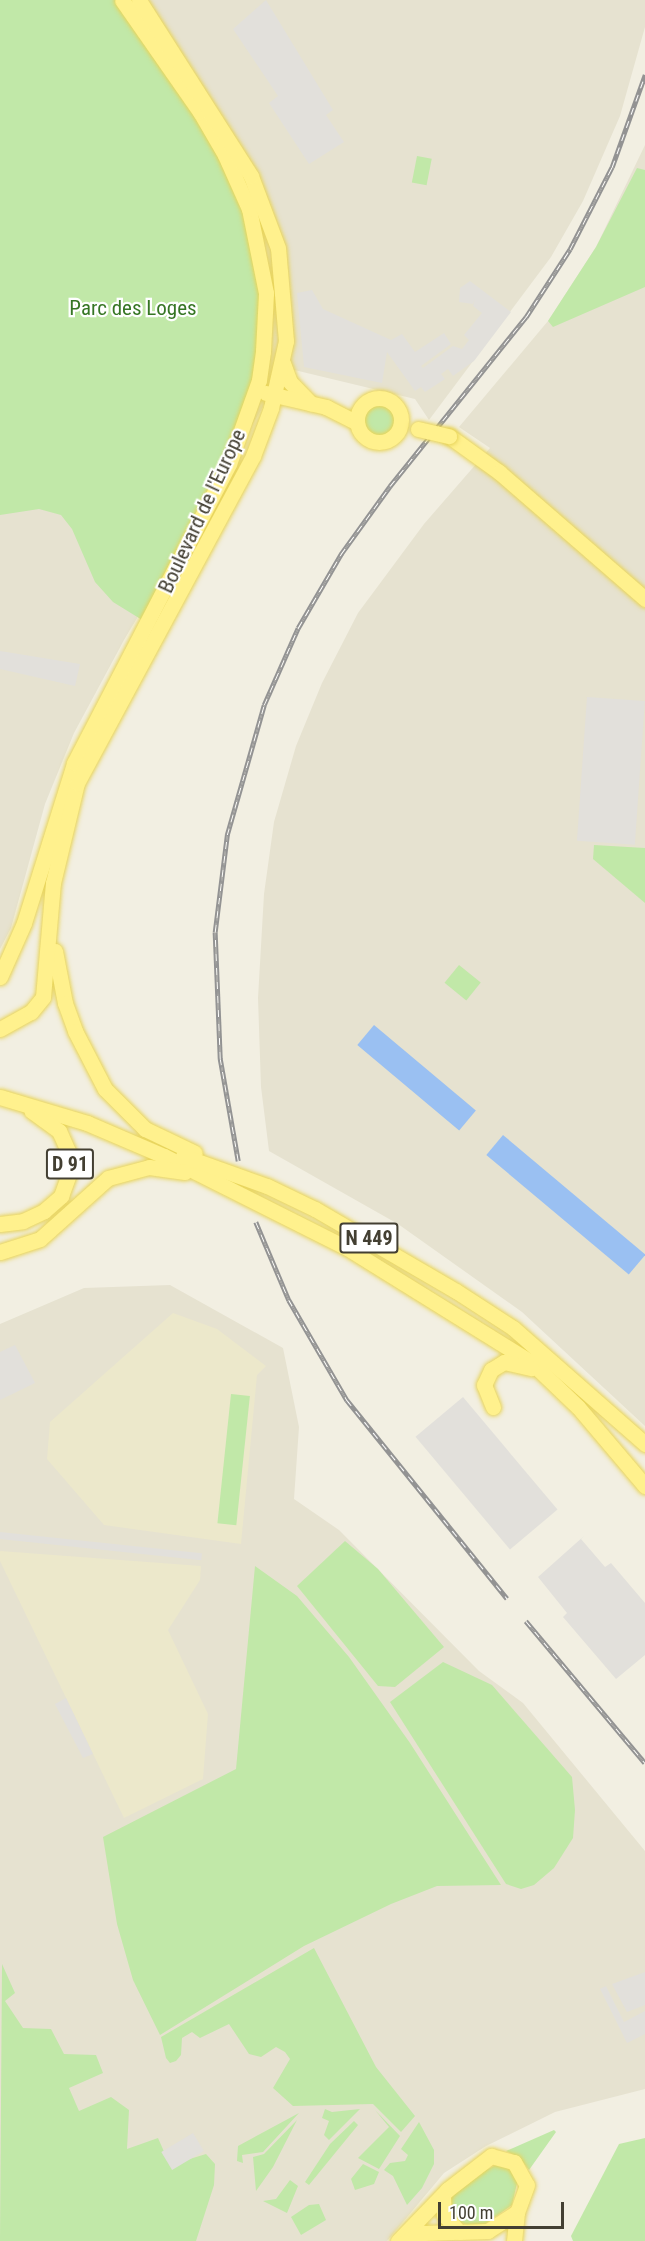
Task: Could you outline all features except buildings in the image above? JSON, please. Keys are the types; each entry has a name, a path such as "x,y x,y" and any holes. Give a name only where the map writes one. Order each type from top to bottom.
{"main road":[{"name":"Boulevard de l'Europe","path":"0,977 4,962 31,902 74,763 229,464 254,391 263,351 266,293 249,209 225,155 200,112 122,0"},
{"name":"Boulevard de l'Europe","path":"0,1029 31,1012 43,998 59,846 77,783 253,456 266,424 286,341 283,280 266,212 233,142 139,0"},
{"path":"282,362 290,382 312,404"},
{"path":"254,391 312,404 357,423 363,435 374,442 388,440 399,424"},
{"path":"266,424 312,404 364,404 377,398 389,401 399,424"},
{"path":"357,423 364,404"},
{"path":"399,424 449,436 484,460 645,599"},
{"name":"N 449","path":"51,920 65,1003 91,1068 105,1089 145,1129 211,1172 347,1248 514,1349 545,1374 645,1486"},
{"path":"0,1091 90,1116 202,1164 211,1172"},
{"path":"0,1099 87,1123 211,1172"},
{"name":"D 91","path":"0,1099 50,1122 64,1141 70,1163 65,1186 54,1203 36,1216 0,1224"},
{"name":"N 449","path":"0,1252 40,1239 108,1178 127,1170 167,1168 211,1172 267,1186 353,1229 513,1328 645,1444"},
{"path":"493,1407 485,1393 485,1380 499,1364 514,1362 545,1374"},
{"path":"398,2241 442,2197 484,2160 502,2157 514,2162 527,2185 517,2212 514,2241"},
{"path":"442,2197 444,2215 467,2235"},
{"path":"406,2241 424,2233 467,2235 488,2232 517,2212"}],"shaded area":[{"path":"0,0 645,0 645,27 620,116 583,201 551,257 429,420 415,399 286,368 124,640 74,733 45,804 11,928 0,949"},
{"path":"266,0 333,110 326,115 344,142 309,164 269,103 278,96 233,29"},
{"path":"645,145 645,1426 522,1312 398,1224 269,1151 261,1087 258,998 264,894 274,822 296,746 322,683 358,613 424,524 490,448 459,427 548,321 596,247"},
{"path":"470,281 511,312 474,361 453,376 448,369 441,374 445,379 425,392 421,387 415,391 387,352 382,383 304,367 297,293 312,290 323,309 391,340 402,334 415,352 444,333 451,344 421,366 423,368 453,346 462,349 469,340 464,335 482,313 473,306 475,299 473,304 459,302 460,288"},
{"path":"0,651 80,664 75,686 0,669"},
{"path":"587,697 645,701 635,845 577,841"},
{"path":"170,1285 283,1348 299,1427 294,1499 339,1530 479,1671 523,1703 645,1851 645,2089 555,2112 486,2146 444,2173 387,2241 0,2241 0,1324 84,1288"},
{"path":"173,1313 217,1329 266,1366 257,1375 241,1544 104,1525 47,1459 50,1422"},
{"path":"15,1345 35,1383 0,1400 0,1352"},
{"path":"463,1397 557,1510 510,1549 416,1437"},
{"path":"0,1532 202,1553 201,1560 0,1539"},
{"path":"584,1536 581,1539 605,1567 611,1563 645,1603 645,1655 616,1679 563,1617 567,1613 538,1577"},
{"path":"0,1551 201,1566 200,1580 168,1630 208,1714 203,1779 124,1818 0,1561"},
{"path":"66,1698 93,1754 83,1758 55,1704"},
{"path":"645,1972 645,2005 627,2012 612,1984"},
{"path":"606,1986 624,2022 645,2011 645,2034 627,2043 600,1989"},
{"path":"193,2133 204,2151 172,2170 161,2152"}],"green space":[{"name":"Parc des Loges","path":"0,0 122,0 225,155 261,256 263,351 229,464 147,623 113,602 95,582 72,529 61,515 39,509 0,515"},
{"path":"417,156 432,159 427,185 412,183"},
{"path":"637,168 645,170 645,287 553,327 548,321 596,247"},
{"path":"378,404 389,409 394,420 389,431 378,436 367,431 362,420 367,409"},
{"path":"594,845 645,848 645,903 593,859"},
{"path":"459,965 481,983 466,1000 445,983"},
{"path":"231,1394 250,1396 236,1525 217,1523"},
{"path":"345,1541 378,1569 444,1647 395,1687 378,1686 297,1586"},
{"path":"255,1566 297,1596 349,1657 410,1743 501,1885 437,1886 391,1904 304,1946 160,2035 133,1980 117,1924 103,1837 236,1769"},
{"path":"443,1662 492,1685 572,1777 575,1810 573,1838 554,1868 534,1885 521,1889 506,1884 390,1702"},
{"path":"314,1948 376,2067 415,2116 401,2132 373,2104 293,2106 273,2088 290,2059 285,2052 276,2047 261,2057 249,2054 229,2024 200,2038 192,2032 182,2038 181,2055 176,2061 170,2063 166,2058 161,2037"},
{"path":"2,1964 15,1993 5,2001 23,2028 51,2029 64,2054 96,2055 103,2073 69,2088 79,2111 111,2097 129,2110 127,2149 158,2138 170,2165 206,2154 215,2164 214,2185 196,2241 0,2241"},
{"path":"325,2109 332,2112 360,2109 329,2140 324,2135 329,2121 322,2118"},
{"path":"375,2110 400,2136 379,2169 358,2158 389,2127"},
{"path":"299,2113 263,2152 242,2155 243,2163 237,2161 238,2146"},
{"path":"297,2120 273,2167 256,2191 253,2157 264,2154"},
{"path":"354,2121 358,2125 309,2185 305,2182 330,2144"},
{"path":"419,2122 434,2150 434,2164 422,2188 407,2205 393,2176 384,2170 390,2163 405,2161 408,2155 401,2149"},
{"path":"554,2130 556,2132 529,2170 520,2158 506,2151"},
{"path":"645,2138 645,2241 573,2241 571,2236 619,2144"},
{"path":"500,2163 506,2164 518,2179 512,2205 485,2224 472,2226 457,2222 447,2201 478,2174"},
{"path":"363,2164 379,2172 374,2184 355,2190 351,2179"},
{"path":"290,2180 298,2186 287,2213 263,2201 276,2199"},
{"path":"319,2204 326,2220 301,2235 291,2217 309,2205"}],"water":[{"path":"374,1025 476,1110 459,1130 357,1045"},
{"path":"503,1135 645,1254 629,1274 486,1155"}],"railway":[{"path":"238,1161 220,1059 215,932 227,835 264,705 298,628 341,554 390,486 526,317 570,249 612,167 645,75"},
{"path":"256,1222 289,1300 347,1400 507,1598"},
{"path":"526,1621 645,1763"}]}
